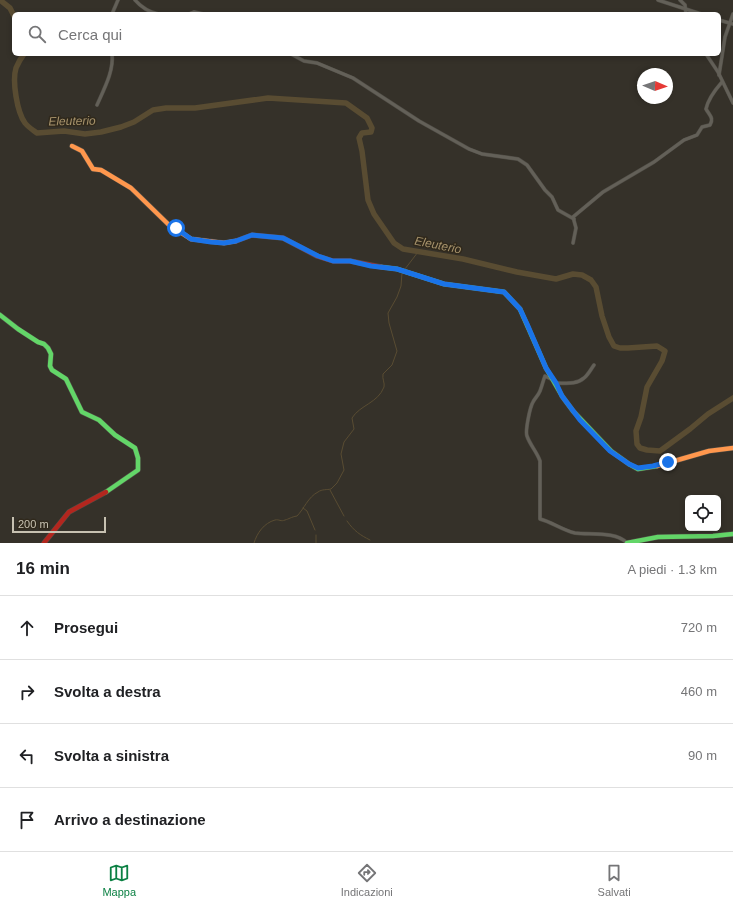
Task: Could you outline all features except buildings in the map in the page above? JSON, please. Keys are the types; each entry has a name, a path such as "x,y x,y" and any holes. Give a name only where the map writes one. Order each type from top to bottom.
{"street":[{"path":"113,12 118,0"},
{"path":"135,0 150,12"},
{"path":"658,0 695,12"},
{"path":"680,0 685,5 686,12"},
{"path":"719,75 725,37 733,14"},
{"path":"721,21 733,24"},
{"path":"98,105 106,86 112,56"},
{"path":"295,56 304,61 317,63 352,78 419,121 469,149 482,154 518,159 527,165 545,190 552,197 558,210 574,219"},
{"path":"707,56 733,103"},
{"path":"573,243 576,228 573,217 603,192 654,162 684,140 697,135 702,127 710,125 712,117 706,109 709,99 722,82"},
{"path":"72,146 82,152 90,167 101,170 131,188 168,224 191,239 224,243 236,241 252,235 283,238 333,261 358,262 371,266 403,271 444,284 504,292 520,309 546,368 562,396 580,420 610,451 629,464 638,468 653,466 713,450 733,448"},
{"path":"0,315 18,329 38,342 44,344 48,348 50,354 50,366 52,370 66,378 82,412 99,420 115,435 132,445 137,452 138,470 108,492 69,512 44,543"},
{"path":"594,365 586,378 573,384 555,382 545,376 540,390 533,402 526,432 534,452 538,455 540,461 540,519 551,522 557,527 566,531 607,535 625,540 627,543 658,537 733,534"}],"waterway":[{"name":"Eleuterio","path":"0,0 10,8 12,12"},
{"name":"Eleuterio","path":"23,56 16,68 16,96 22,118 25,123 37,133 64,131 85,134 101,132 134,122 153,110 166,108 195,108 268,98 346,103 367,118 372,128 371,132 362,133 359,138 368,200 374,214 394,243 403,249 463,259 517,272 556,279 573,274 582,275 591,280 596,287 602,316 609,337 614,346 620,348 657,346 665,351 662,361 647,387 641,417 636,431 637,444 640,448 660,451 708,414 733,398"},
{"path":"405,269 418,252"},
{"path":"254,543 259,532 268,523 275,520 284,521 297,516 315,494 321,490 331,489 337,483 344,470 341,454 344,442 354,429 352,418 355,414 378,397 384,387 383,374 392,365 397,351 389,323 388,313 401,286 402,273"},
{"path":"330,490 344,516"},
{"path":"303,508 307,511 315,530"},
{"path":"347,521 357,532 370,540"},
{"path":"316,535 316,543"}],"traffic: fast":[{"path":"381,267 397,269 444,284 504,292 520,309 546,368 562,396 573,411 611,451 629,464 638,469 657,466"},
{"path":"0,315 18,329 38,342 44,344 48,348 51,354 50,366 52,370 66,379 82,412 99,420 115,435 135,448 138,458 138,470 106,492"},
{"path":"627,543 658,537 733,534"}],"traffic: slow":[{"path":"72,146 82,151 93,169 101,170 131,188 168,224 191,239 224,243 236,241"},
{"path":"657,466 709,451 733,448"}],"traffic: jam":[{"path":"236,241 252,235 283,238 317,256 333,261 350,261 381,267"},
{"path":"44,543 69,512 106,492"}],"route":[{"path":"176,228 191,239 211,242 224,243 236,241 252,235 260,237 283,238 318,256 333,261 350,261 365,265 397,269 434,282 504,292 520,309 546,368 556,383 562,396 580,420 610,451 629,464 638,468 668,462"}]}
